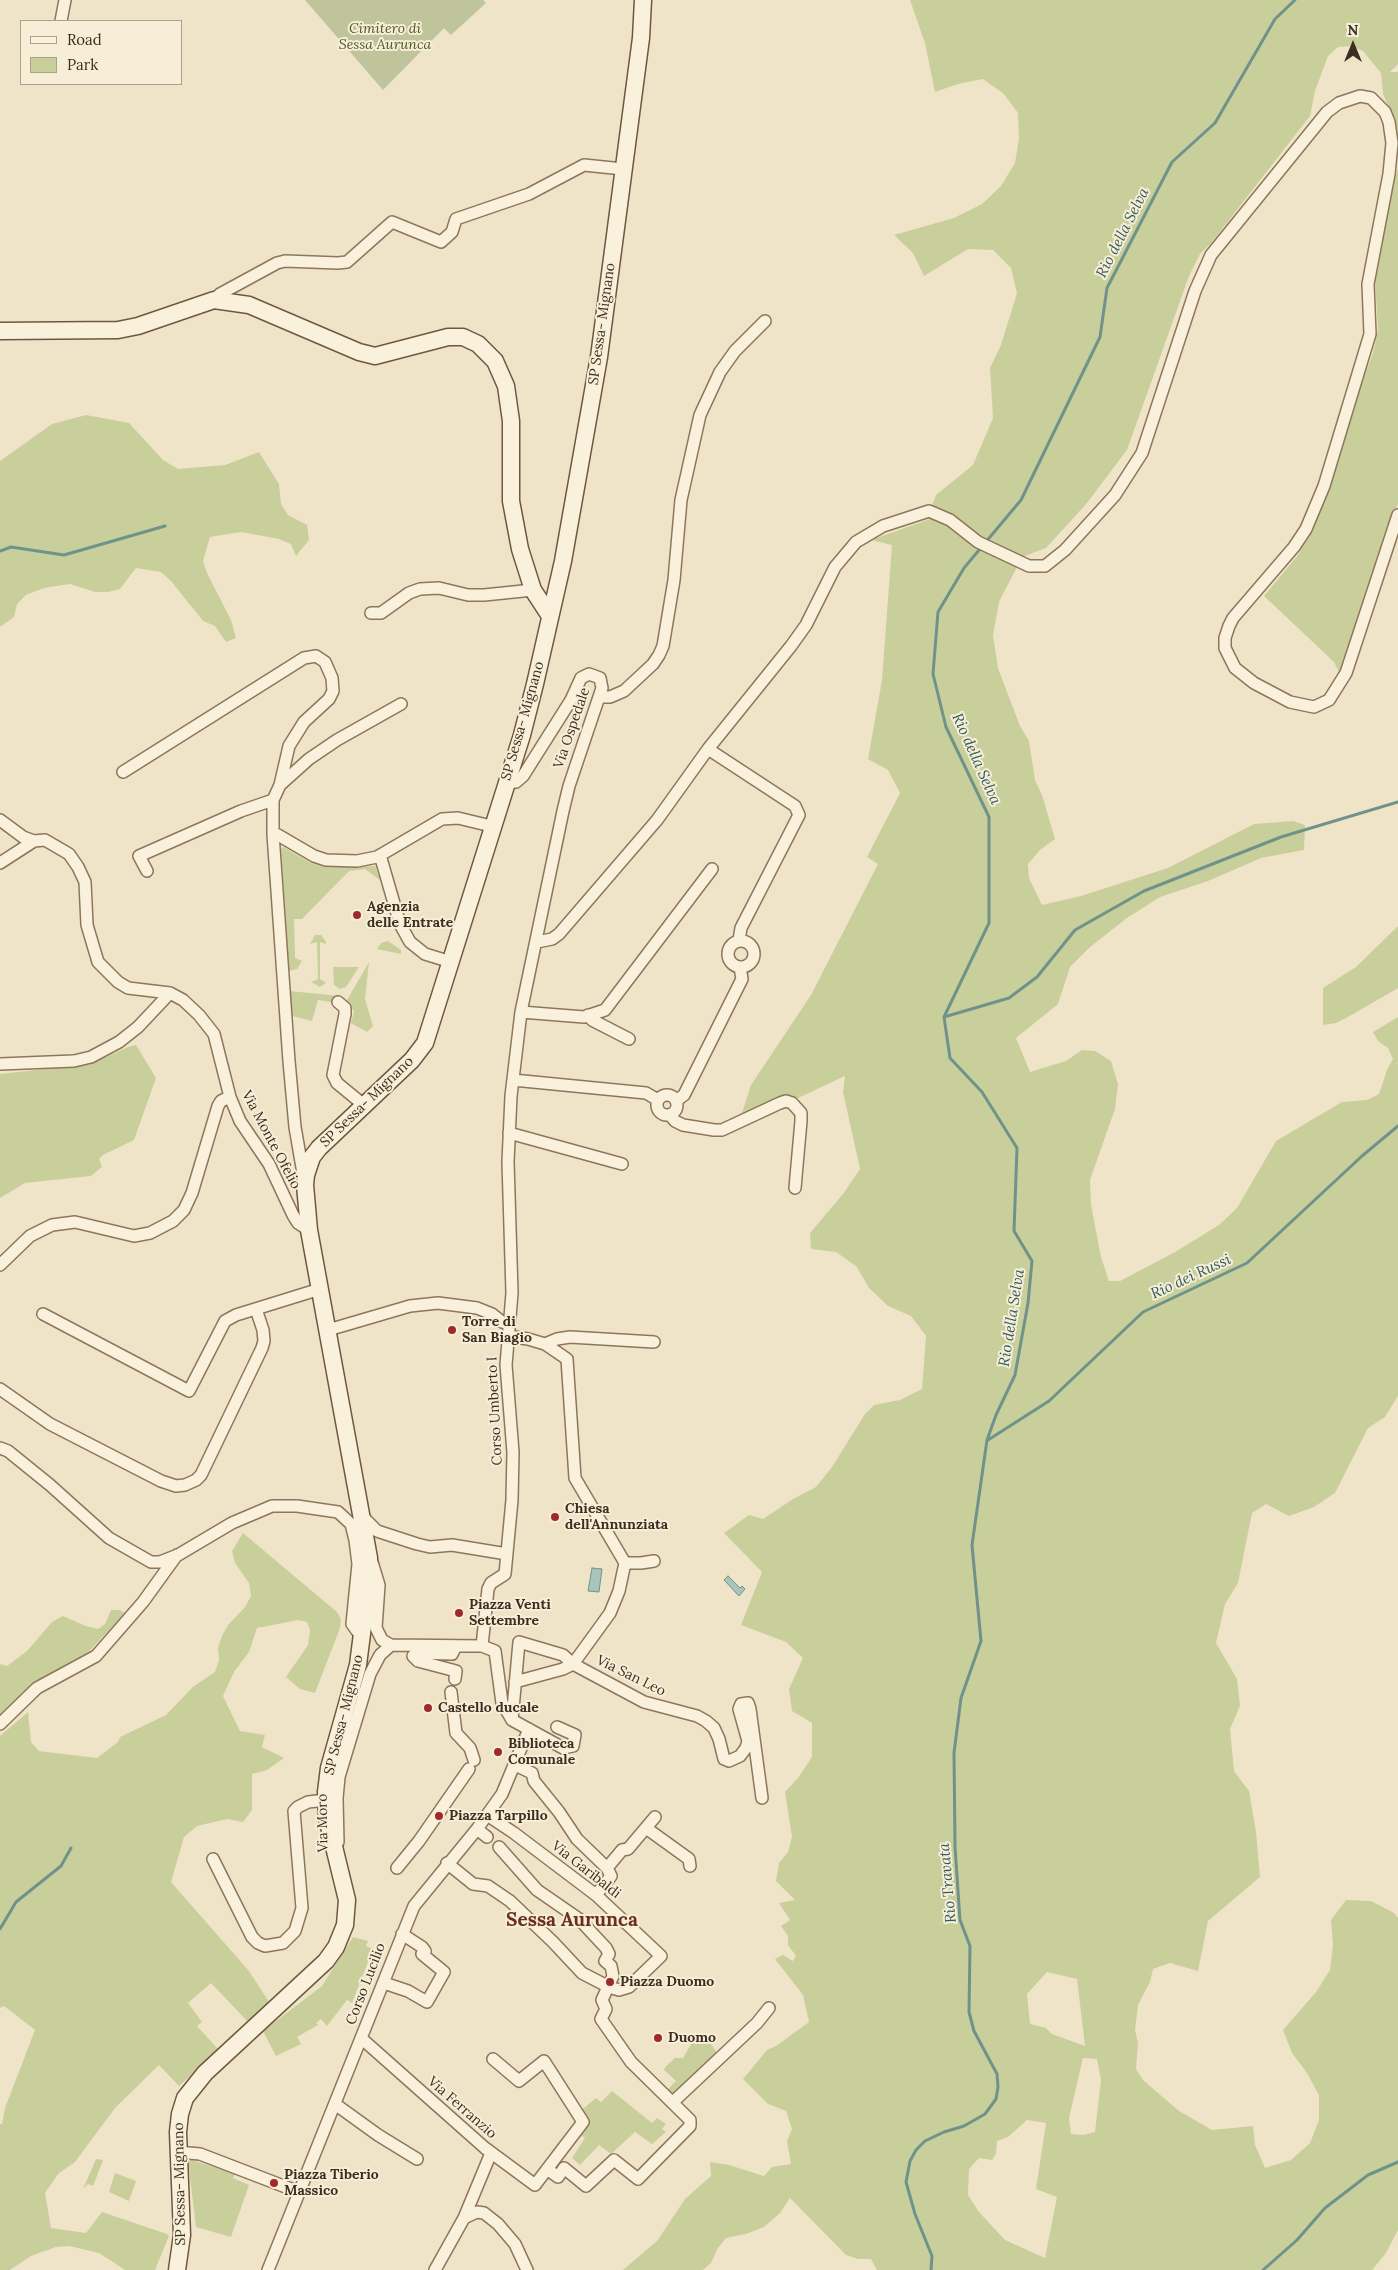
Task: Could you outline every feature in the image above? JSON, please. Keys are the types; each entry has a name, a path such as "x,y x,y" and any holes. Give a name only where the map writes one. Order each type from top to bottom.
{"street":[{"path":"61,20 65,0"},
{"name":"SP Sessa- Mignano","path":"178,2270 182,2235 177,2152 180,2114 189,2091 205,2073 321,1966 336,1947 345,1925 347,1910 339,1862 327,1818 326,1800 328,1776 354,1687 363,1631 369,1558 309,1230 305,1185 308,1167 315,1153 419,1052 429,1034 491,826 536,684 564,551 599,357 641,38 643,0"},
{"path":"537,942 552,939 559,934 657,820 708,749 806,625 835,566 856,542 883,526 922,512 937,512 970,538 1037,567 1051,561 1065,550 1122,485 1138,461 1149,434 1195,291 1211,254 1327,112 1339,103 1360,96 1371,98 1385,112 1389,122 1392,143 1389,174 1368,284 1370,334 1324,486 1306,529 1294,547 1233,618 1225,638 1225,648 1235,668 1254,683 1290,702 1314,707 1329,700 1346,673 1398,516"},
{"path":"0,331 118,330 138,326 214,300 220,294 277,263 285,261 347,262 392,222 441,242 452,232 456,220 528,194 584,165 624,169"},
{"path":"214,300 249,305 358,352 376,356 448,337 468,339 486,350 502,375 508,394 511,421 510,463 513,513 523,562 534,590 550,616"},
{"path":"599,697 610,697 624,691 653,664 663,646 674,580 681,500 702,408 720,372 735,351 765,321"},
{"path":"0,337 24,332"},
{"path":"371,613 381,613 409,593 420,589 439,588 484,595 534,590"},
{"path":"123,772 304,658 316,656 325,662 332,678 333,691 330,699 304,722 289,746 280,785 273,800 273,834 289,1070 295,1127 305,1185"},
{"name":"Via Ospedale","path":"505,783 516,782 523,776 571,700 581,678 589,674 600,678 602,685 599,697 568,786 537,942"},
{"path":"280,785 322,750 401,704"},
{"path":"708,749 796,806 799,815 740,928 739,940 729,948 728,954 734,965 740,967 748,966 753,960 755,953 752,946 746,941 739,940"},
{"path":"147,871 139,856 241,811 273,800"},
{"path":"273,834 278,834 304,852 326,860 366,860 380,855 442,819 458,818 491,826"},
{"name":"Via Monte Ofelio","path":"0,820 23,837 34,841 45,840 57,845 69,854 85,882 89,936 98,962 111,976 128,988 170,994 188,1005 214,1034 230,1097 248,1135 271,1168 298,1223 309,1230"},
{"path":"0,863 34,841"},
{"path":"380,855 400,924 410,942 425,954 451,962"},
{"path":"521,1012 588,1015 605,1010 712,869"},
{"name":"Corso Umberto I","path":"482,1646 488,1589 492,1583 505,1574 514,1476 507,1382 512,1284 509,1132 521,1012 537,942"},
{"path":"676,1101 684,1095 742,979 740,967"},
{"path":"0,1064 74,1061 91,1057 120,1042 138,1027 170,994"},
{"path":"338,1002 345,1008 345,1014 333,1075 338,1083 365,1106"},
{"path":"588,1015 592,1020 629,1039"},
{"path":"513,1080 646,1093 658,1100"},
{"path":"658,1100 665,1095 674,1097 676,1109 670,1114"},
{"path":"0,1265 30,1236 52,1225 75,1222 134,1236 162,1228 173,1221 184,1210 192,1193 218,1106 222,1101 230,1097"},
{"path":"658,1100 659,1111 670,1114 675,1121 683,1125 714,1130 722,1130 780,1103 786,1101 792,1103 798,1108 801,1121 795,1188"},
{"path":"509,1132 622,1164"},
{"path":"43,1314 189,1391 225,1321 320,1289"},
{"path":"328,1330 422,1304 461,1304 492,1314 502,1322 510,1324"},
{"path":"0,1389 15,1401 58,1428 161,1481 176,1486 185,1486 201,1475 262,1348 264,1341 263,1330 256,1309"},
{"path":"508,1336 545,1344 562,1354 568,1363 575,1478 625,1563 619,1591 610,1613 573,1664 563,1669 515,1682 512,1720"},
{"path":"545,1344 556,1339 570,1337 654,1342"},
{"path":"0,1448 8,1451 116,1544 151,1562 160,1562 178,1555 232,1523 272,1506 297,1506 338,1512 351,1524 355,1540 358,1564 352,1624 357,1630 363,1631"},
{"path":"360,1514 377,1531 417,1544 430,1547 452,1546 507,1554"},
{"path":"0,1724 37,1688 96,1656 143,1602 178,1555"},
{"path":"369,1558 376,1570 379,1585 376,1634 382,1640 391,1646 482,1646 495,1651 502,1703 512,1720 563,1748 572,1746 575,1735 557,1726"},
{"path":"625,1563 640,1564 654,1561"},
{"name":"Via San Leo","path":"515,1682 519,1642 555,1652 573,1664 644,1702 697,1716 706,1721 714,1728 719,1738 724,1759 729,1761 740,1756 746,1748 748,1741 739,1709 741,1704 748,1704 762,1798"},
{"name":"Via Moro","path":"339,1862 337,1798 339,1777 370,1674 380,1655 391,1646"},
{"path":"455,1679 456,1671 418,1661 413,1656 419,1653 452,1654 456,1646"},
{"path":"397,1868 469,1770 470,1748 456,1733 451,1692"},
{"name":"Corso Lucilio","path":"268,2270 402,1934 417,1901 477,1829 502,1794 529,1729"},
{"path":"515,1765 532,1773 534,1781 559,1812 577,1840 607,1868 612,1876 596,1895"},
{"path":"213,1859 252,1937 258,1943 265,1946 283,1943 295,1931 302,1908 292,1816 298,1806 308,1802 326,1800"},
{"name":"Via Garibaldi","path":"487,1815 596,1895 661,1956 635,1983 626,1989 609,1987"},
{"path":"607,1868 622,1850 628,1849 655,1817"},
{"path":"646,1828 689,1859 690,1866"},
{"path":"477,1829 487,1837"},
{"path":"499,1847 537,1890 579,1919 606,1948 609,1954 605,1962 613,1972 613,1980 602,2000 606,2009 600,2019 631,2062 690,2120 690,2126 638,2179 614,2160 586,2186 564,2168 558,2177 546,2169"},
{"path":"447,1863 474,1884 488,1886 510,1901 582,1973 609,1987"},
{"path":"384,1983 408,1991 427,2002 444,1972 422,1954 424,1951 422,1947 402,1934"},
{"path":"673,2102 757,2023 769,2008"},
{"name":"Via Ferranzio","path":"361,2038 491,2153 464,2218 435,2270"},
{"path":"491,2153 535,2185 583,2122 544,2061 519,2081 493,2059"},
{"path":"335,2104 417,2159"},
{"path":"177,2152 200,2154 299,2192"},
{"path":"464,2218 477,2212 484,2213 498,2224 511,2238 527,2270"}],"green space":[{"name":"Cimitero di Sessa Aurunca","path":"305,0 483,0 486,3 451,35 444,28 383,90"},
{"path":"910,0 1398,0 1398,64 1390,72 1398,72 1398,139 1396,124 1383,94 1381,73 1363,51 1351,46 1338,47 1328,56 1315,91 1310,116 1212,242 1200,254 1189,276 1127,450 1087,503 1046,548 1022,557 999,602 993,635 998,668 1020,726 1029,741 1035,780 1042,795 1055,839 1040,850 1028,864 1029,878 1042,905 1081,896 1168,868 1254,824 1293,821 1305,825 1304,850 1261,858 1208,881 1160,897 1127,918 1090,947 1070,967 1058,1004 1016,1038 1030,1072 1066,1061 1082,1050 1095,1051 1111,1061 1118,1084 1115,1109 1090,1180 1091,1205 1101,1257 1109,1281 1120,1281 1175,1252 1219,1225 1237,1208 1276,1141 1342,1102 1367,1100 1379,1094 1393,1059 1388,1048 1378,1041 1373,1032 1398,1017 1398,1396 1385,1417 1368,1428 1335,1493 1314,1507 1289,1516 1266,1504 1252,1513 1238,1583 1225,1604 1216,1643 1237,1679 1240,1706 1230,1729 1234,1771 1249,1791 1256,1832 1260,1877 1208,1921 1198,1971 1170,1963 1153,1969 1150,1982 1138,2005 1135,2030 1138,2043 1136,2069 1143,2080 1179,2111 1212,2130 1253,2126 1255,2145 1265,2168 1291,2160 1310,2143 1319,2120 1319,2095 1307,2073 1292,2053 1283,2030 1316,1992 1330,1970 1333,1945 1331,1920 1346,1900 1371,1901 1394,1913 1398,1918 1398,2230 1386,2253 1372,2270 877,2270 871,2259 858,2259 846,2255 790,2198 780,2213 764,2227 746,2234 726,2238 718,2248 711,2263 703,2270 623,2270 657,2241 685,2199 711,2176 710,2162 729,2165 764,2176 772,2167 791,2164 787,2141 792,2129 786,2111 768,2104 743,2079 767,2050 776,2046 809,2022 803,1995 775,1959 783,1955 793,1961 796,1956 788,1945 788,1936 781,1926 790,1920 779,1903 795,1900 776,1881 779,1863 788,1852 792,1837 785,1792 798,1778 812,1757 812,1723 792,1711 789,1689 803,1658 786,1642 741,1625 762,1572 724,1533 749,1515 763,1519 793,1499 816,1487 832,1467 865,1414 874,1405 900,1400 922,1389 926,1336 911,1316 888,1306 869,1288 856,1266 836,1252 811,1249 810,1233 843,1194 860,1169 843,1092 845,1076 798,1098 784,1096 741,1116 751,1085 811,995 878,864 867,857 900,793 888,770 868,759 882,680 892,545 871,540 930,519 935,520 943,511 932,506 936,495 973,465 993,418 990,368 1001,345 1017,293 1011,268 993,250 968,249 924,276 913,253 894,235 954,218 982,204 1001,186 1015,163 1019,138 1018,113 1004,94 983,79 958,84 935,92 925,43","holes":["1047,1972 1077,1979 1085,2046 1052,2034 1046,2028 1030,2024 1027,1994","1083,2058 1097,2059 1101,2080 1095,2132 1083,2135 1071,2134 1069,2118","1027,2120 1046,2123 1036,2189 1057,2197 1045,2258 1005,2240 979,2212 968,2195 969,2169 979,2158 992,2160 996,2154 997,2141 1008,2137"]},
{"path":"1398,168 1398,503 1340,674 1334,662 1264,596 1298,555 1314,528 1339,445 1373,353 1378,330 1375,279 1388,203"},
{"path":"86,415 129,423 163,460 178,469 225,465 259,452 279,484 281,504 288,515 307,525 309,540 296,556 291,544 279,539 241,532 210,537 203,561 207,573 231,620 236,638 226,642 215,626 203,621 171,581 161,572 136,568 120,589 108,592 95,592 70,584 44,588 26,595 17,604 14,617 0,627 0,461 52,424"},
{"path":"283,847 309,862 324,867 375,866 380,880 365,869 349,871 302,919 294,919 295,958 302,961 297,969 289,971 281,849"},
{"path":"1398,926 1398,988 1336,1023 1323,1025 1323,988 1356,967"},
{"path":"315,935 321,935 326,942 326,944 320,942 320,979 326,983 320,987 311,982 318,979 317,942 310,944"},
{"path":"388,941 401,950 401,954 377,949 381,943"},
{"path":"369,962 365,999 373,1026 367,1032 351,1023 354,1011 346,1002"},
{"path":"333,967 359,967 346,987 340,989 334,985"},
{"path":"290,991 340,996 330,1002 318,1000 312,1021 292,1016"},
{"path":"136,1045 156,1078 134,1140 103,1155 99,1159 102,1167 91,1176 25,1183 0,1198 0,1074 91,1064"},
{"path":"243,1533 337,1612 341,1619 340,1628 315,1693 300,1689 286,1677 308,1645 310,1630 307,1622 298,1620 257,1628 249,1652 234,1672 223,1696 240,1731 265,1735 262,1747 284,1758 267,1770 252,1774 252,1810 243,1822 227,1819 197,1826 184,1837 171,1882 249,1971 271,2005 250,2024 211,1983 188,2003 202,2022 197,2026 219,2050 179,2086 159,2065 115,2108 75,2162 58,2174 45,2193 51,2228 86,2233 102,2212 167,2234 169,2236 155,2270 125,2270 99,2253 69,2246 56,2247 31,2256 10,2270 0,2270 0,2124 2,2124 5,2108 35,2030 4,2006 0,2008 0,1736 28,1712 31,1742 39,1751 97,1758 118,1742 120,1737 166,1715 193,1687 215,1672 219,1660 218,1648 222,1636 228,1625 245,1607 251,1596 249,1583 235,1563 232,1551"},
{"path":"111,1610 120,1610 125,1613 79,1662 0,1715 0,1664 7,1666 27,1651 52,1622 63,1616 98,1629 105,1624"},
{"path":"353,1937 368,1941 366,1946 373,1949 352,2003 347,2000 327,2026 321,2019 316,2023 318,2025 297,2037 301,2044 276,2056 263,2031 322,1986"},
{"path":"704,2034 717,2053 675,2096 667,2090 676,2081 664,2070 675,2058 683,2058 693,2041"},
{"path":"612,2091 652,2123 657,2118 666,2124 662,2129 666,2132 652,2144 635,2132 611,2154 599,2145 580,2165 572,2158 585,2138 578,2133 578,2113 596,2098 601,2102"},
{"path":"96,2159 103,2160 93,2186 88,2184 83,2189"},
{"path":"192,2160 235,2174 233,2178 249,2185 231,2237 196,2227 188,2161"},
{"path":"115,2173 136,2181 129,2201 109,2192"}],"water":[{"path":"592,1568 602,1569 599,1592 588,1591"},
{"path":"728,1576 740,1588 742,1586 745,1589 739,1596 724,1580"}],"waterway":[{"name":"Rio della Selva","path":"931,2270 932,2256 915,2214 906,2182 910,2161 916,2150 925,2141 944,2132 964,2126 985,2114 996,2099 998,2087 997,2074 974,2031 969,2012 970,1946 960,1920 955,1847 954,1753 961,1698 981,1641 972,1545 987,1440 996,1415 1015,1375 1028,1303 1032,1261 1014,1231 1017,1148 982,1092 950,1058 944,1017 989,923 989,817 946,727 933,674 938,612 964,568 1021,500 1100,337 1107,288 1172,162 1215,123 1275,19 1295,0"},
{"path":"0,551 11,547 64,555 165,526"},
{"path":"944,1017 1009,998 1037,977 1075,930 1144,891 1281,837 1398,802"},
{"name":"Rio dei Russi","path":"988,1440 1049,1401 1143,1312 1247,1263 1362,1156 1398,1126"},
{"path":"0,1929 16,1902 61,1866 71,1848"},
{"path":"1263,2270 1297,2240 1325,2208 1368,2175 1398,2162"}],"place":[{"name":"Agenzia delle Entrate","path":"357,915"},
{"name":"Torre di San Biagio","path":"452,1330"},
{"name":"Chiesa dell'Annunziata","path":"555,1517"},
{"name":"Piazza Venti Settembre","path":"459,1613"},
{"name":"Castello ducale","path":"428,1708"},
{"name":"Biblioteca Comunale","path":"498,1752"},
{"name":"Piazza Tarpillo","path":"439,1816"},
{"name":"Piazza Duomo","path":"610,1982"},
{"name":"Duomo","path":"658,2038"},
{"name":"Piazza Tiberio Massico","path":"274,2183"}],"district":[{"name":"Sessa Aurunca","path":"572,1921"}],"water label":[{"name":"Rio Travata","path":"948,1883"}]}
